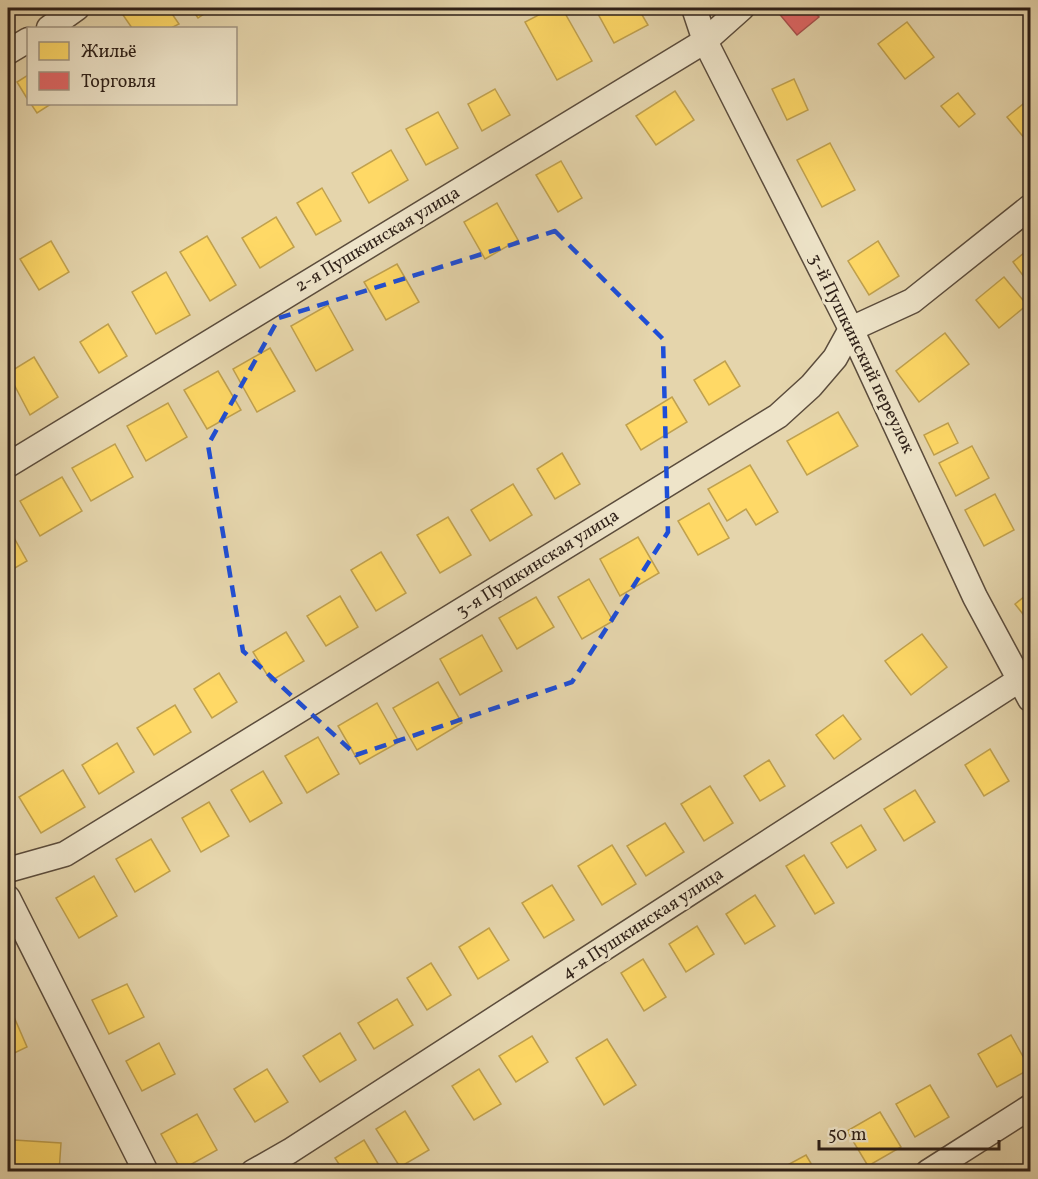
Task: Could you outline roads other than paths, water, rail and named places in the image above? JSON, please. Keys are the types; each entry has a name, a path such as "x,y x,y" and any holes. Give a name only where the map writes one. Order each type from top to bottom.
{"street":[{"path":"50,27 77,8"},
{"name":"3-й Пушкинский переулок","path":"694,8 705,41 851,329 975,597 1027,684"},
{"name":"2-я Пушкинская улица","path":"8,465 705,41 742,8"},
{"path":"8,52 27,41"},
{"path":"851,329 912,302 1030,207"},
{"name":"3-я Пушкинская улица","path":"8,870 65,854 777,416 812,386 830,365 851,329"},
{"name":"4-я Пушкинская улица","path":"253,1172 290,1151 1027,684"},
{"path":"8,898 146,1172"},
{"path":"928,1172 1030,1107"}]}
